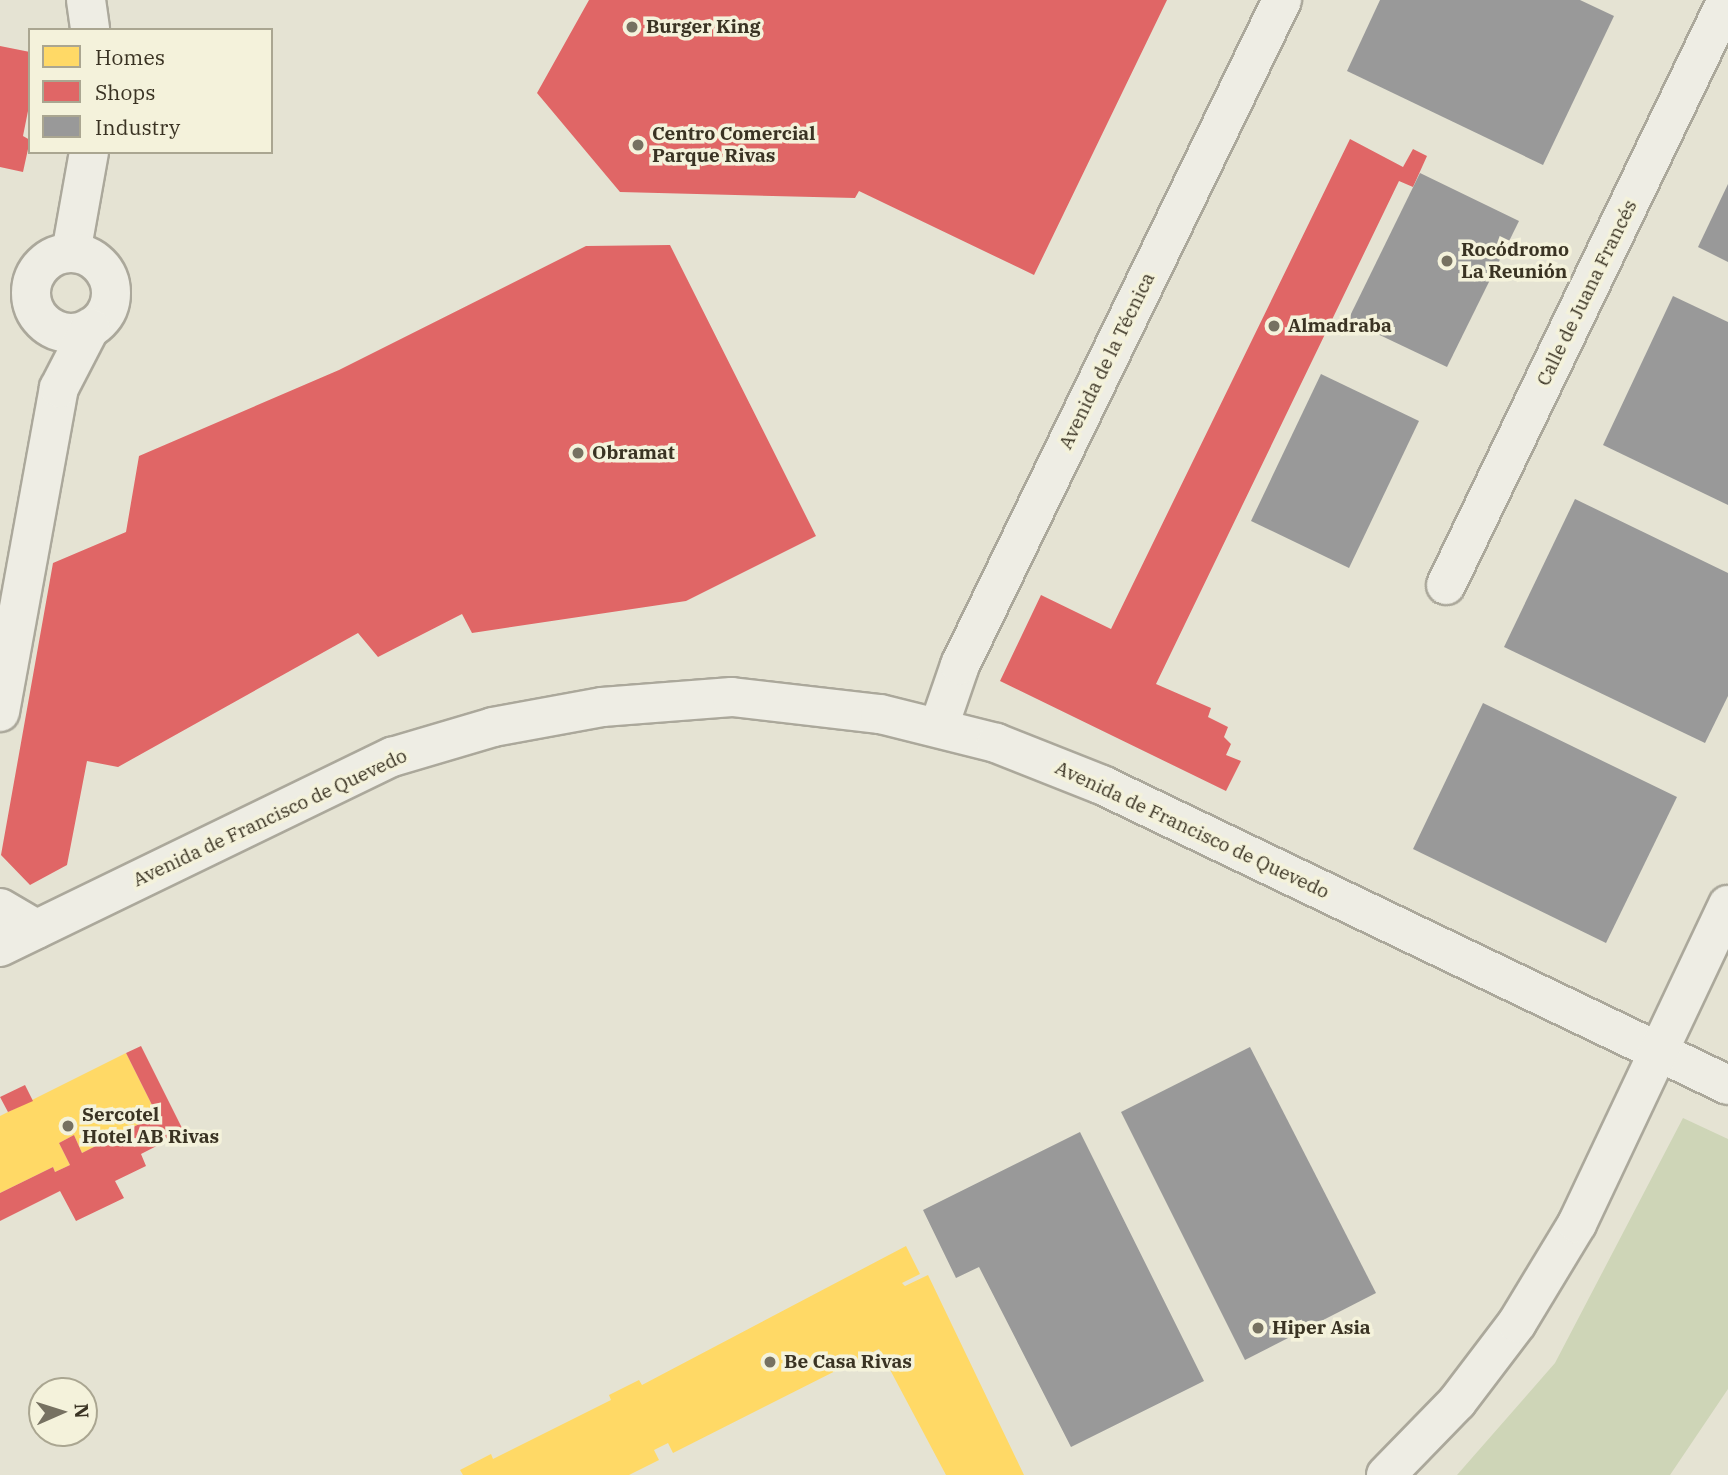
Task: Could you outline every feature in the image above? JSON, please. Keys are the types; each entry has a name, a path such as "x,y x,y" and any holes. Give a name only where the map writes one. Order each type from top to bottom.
{"street":[{"path":"86,0 90,28"},
{"name":"Avenida de la Técnica","path":"939,726 960,665 1282,0"},
{"name":"Calle de Juana Francés","path":"1446,585 1727,0"},
{"path":"71,253 89,154"},
{"path":"0,712 59,388 90,328 107,310 111,288 102,266 82,254 71,253 42,265 32,285 35,309 47,324 59,388"},
{"path":"47,324 68,333 90,328"},
{"name":"Avenida de Francisco de Quevedo","path":"0,947 392,757 493,727 602,707 732,697 880,714 939,726 1102,785 1728,1085"},
{"path":"1386,1475 1457,1402 1517,1323 1577,1224 1728,905"},
{"path":"0,908 36,929"}],"green space":[{"path":"1683,1118 1728,1139 1728,1389 1670,1475 1457,1475 1555,1363"}],"building: Homes":[{"name":"Sercotel Hotel AB Rivas","path":"126,1053 157,1115 82,1153 74,1135 59,1143 70,1165 55,1172 53,1167 0,1193 0,1116"},
{"name":"Be Casa Rivas","path":"906,1246 920,1274 902,1283 905,1286 928,1275 1024,1475 946,1475 879,1349 673,1453 668,1443 654,1450 659,1460 629,1475 463,1475 460,1470 491,1454 493,1459 611,1400 609,1395 639,1380 642,1385"}],"building: Shops":[{"path":"589,0 1167,0 1034,275 859,191 855,198 620,192 537,93"},
{"path":"0,46 28,52 28,111 23,136 28,139 28,149 23,172 0,167"},
{"path":"1350,139 1403,167 1413,149 1427,156 1413,187 1399,181 1156,684 1211,708 1208,717 1228,727 1224,737 1231,744 1226,755 1241,761 1226,791 1000,681 1041,595 1111,629"},
{"path":"670,245 816,536 686,601 472,633 462,614 378,657 358,633 118,767 87,761 67,865 30,885 1,855 53,563 126,532 139,456 339,370 586,246"},
{"path":"141,1046 184,1132 141,1154 146,1166 115,1181 124,1198 76,1221 60,1191 0,1221 0,1193 53,1167 55,1172 70,1165 59,1143 74,1135 82,1153 157,1115 126,1053"},
{"path":"25,1085 33,1101 8,1112 0,1097"}],"building: Industry":[{"path":"1380,0 1580,0 1614,16 1543,165 1347,71"},
{"path":"1420,173 1519,221 1447,367 1348,320"},
{"path":"1728,184 1728,262 1698,247"},
{"path":"1673,296 1728,322 1728,505 1603,445"},
{"path":"1321,374 1419,421 1349,568 1251,521"},
{"path":"1575,499 1728,573 1728,696 1705,743 1504,647"},
{"path":"1483,703 1677,797 1606,943 1413,849"},
{"path":"1250,1047 1376,1293 1245,1360 1121,1112"},
{"path":"1080,1132 1204,1381 1071,1447 979,1267 956,1278 923,1210"}],"place":[{"name":"Burger King","path":"632,27"},
{"name":"Centro Comercial Parque Rivas","path":"638,145"},
{"name":"Rocódromo La Reunión","path":"1447,261"},
{"name":"Almadraba","path":"1274,326"},
{"name":"Obramat","path":"578,453"},
{"name":"Sercotel Hotel AB Rivas","path":"68,1126"},
{"name":"Hiper Asia","path":"1258,1328"},
{"name":"Be Casa Rivas","path":"770,1362"}]}
